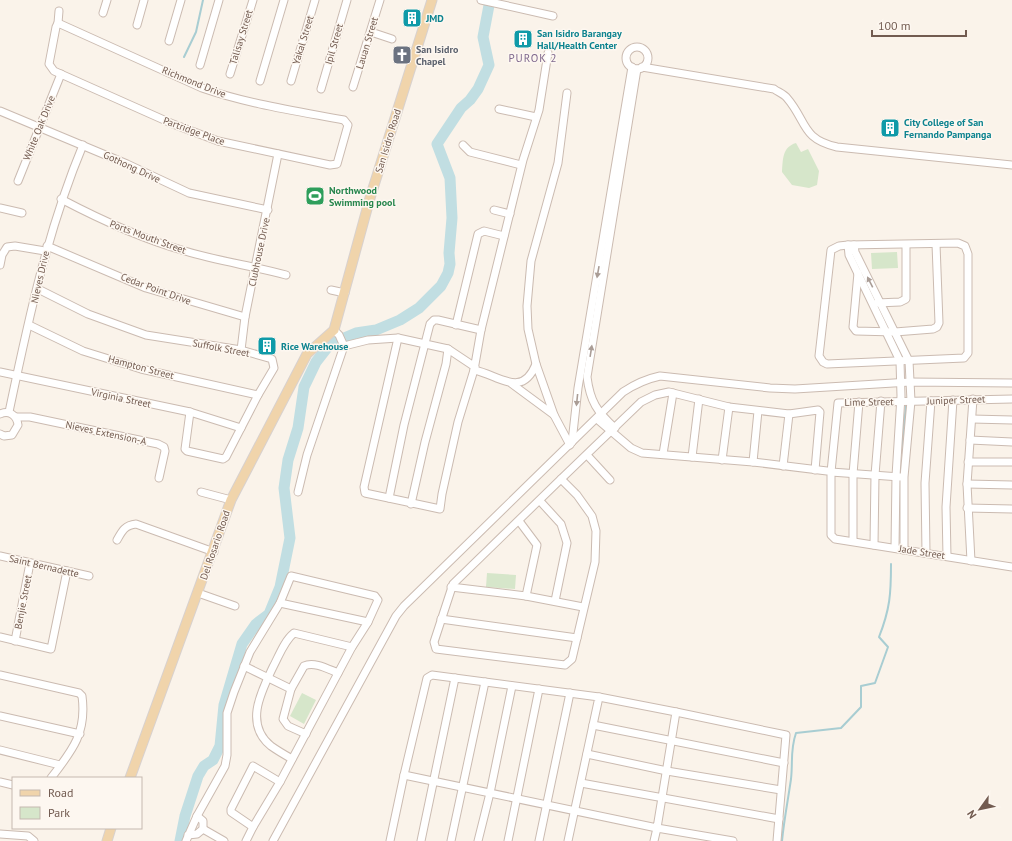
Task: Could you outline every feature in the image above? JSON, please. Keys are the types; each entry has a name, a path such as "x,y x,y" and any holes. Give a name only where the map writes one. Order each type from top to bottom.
{"main road":[{"name":"San Isidro Road","path":"336,332 370,198 432,0"},
{"name":"Del Rosario Road","path":"130,777 214,552 231,500 307,354 336,332"},
{"path":"107,841 112,829"}],"street":[{"path":"104,13 107,0"},
{"path":"137,25 144,0"},
{"path":"169,41 181,0"},
{"path":"200,65 219,0"},
{"name":"Talisay Street","path":"230,74 253,0"},
{"path":"260,81 284,0"},
{"name":"Yakal Street","path":"291,81 315,0"},
{"name":"Ipil Street","path":"321,89 347,0"},
{"name":"Lauan Street","path":"354,87 380,0"},
{"path":"482,0 553,16"},
{"path":"58,23 59,11"},
{"name":"Partridge Place","path":"58,23 50,51 49,64 51,68 61,74 172,124 212,139 335,165 339,157"},
{"name":"Richmond Drive","path":"58,23 202,88 222,95 243,101 344,120 348,125 339,157"},
{"path":"371,32 392,39"},
{"path":"398,338 363,490 367,495 440,509 458,422 474,368 480,330 521,166 542,95 548,53"},
{"path":"637,68 774,89 787,97 803,125 815,139 823,144 1012,165"},
{"path":"637,68 587,377 593,404 599,417 635,450 642,453 753,462 829,472 904,477"},
{"path":"571,444 578,388 637,68"},
{"name":"White Oak Drive","path":"18,181 61,74"},
{"path":"567,93 558,163 531,261 527,306 528,329 536,364 554,415 571,444"},
{"path":"500,109 536,117"},
{"name":"Gothong Drive","path":"0,111 39,126 189,193 268,210"},
{"name":"Nieves Drive","path":"8,412 38,289 46,248 61,199 82,145"},
{"path":"463,145 470,152 521,166"},
{"name":"Clubhouse Drive","path":"241,350 245,317 268,210 278,154"},
{"name":"Ports Mouth Street","path":"61,199 108,222 161,244 186,252 286,275"},
{"path":"0,208 22,213"},
{"path":"494,210 510,214"},
{"path":"456,325 478,234 484,231 504,236"},
{"path":"858,273 853,327 856,331 895,332 933,329 939,324 936,244"},
{"path":"963,244 967,249 968,353 964,358 959,359 827,364 824,362 819,356 831,250 839,246 851,245 906,245 963,244"},
{"path":"851,245 849,255 900,361 901,401 896,476 895,548"},
{"path":"851,245 909,361 911,401 904,477 904,550"},
{"path":"873,303 900,302 906,299 906,245"},
{"name":"Cedar Point Drive","path":"0,265 2,254 7,247 46,248 146,288 245,317"},
{"name":"Suffolk Street","path":"38,289 88,314 146,335 241,350 272,359 274,362 274,368 258,395 226,457 223,459 187,450 186,444 190,412"},
{"path":"331,290 345,293"},
{"path":"855,297 862,292 867,292"},
{"path":"389,498 404,425 430,324 434,320 480,330"},
{"name":"Hampton Street","path":"29,325 83,351 141,369 258,395"},
{"path":"336,332 344,345"},
{"path":"344,345 368,340 398,338 448,349 474,368 494,375 512,384 554,415"},
{"path":"298,492 307,455 344,345"},
{"path":"412,504 425,442 446,364 448,349"},
{"path":"512,384 525,381 533,372 536,364"},
{"name":"Virginia Street","path":"0,372 190,412 241,428"},
{"path":"273,841 396,616 416,593 599,417 623,392 633,385 644,380 660,376 770,388 795,389 901,382 1012,383"},
{"path":"662,454 673,393"},
{"path":"561,479 577,496 592,516 596,531 596,562 572,659 565,665 436,649 434,642 451,587 561,479 641,402 655,395 673,393 729,407 788,414 814,409 818,410 820,412 815,470"},
{"path":"692,458 699,399"},
{"path":"971,560 967,508 967,484 974,399"},
{"name":"Juniper Street","path":"901,401 931,402 974,399 1012,399"},
{"path":"947,556 946,507 953,400"},
{"path":"874,545 875,475 881,401"},
{"name":"Lime Street","path":"829,472 838,403 901,401"},
{"path":"853,541 853,474 859,402"},
{"path":"926,553 925,483 931,402"},
{"path":"722,460 729,407"},
{"path":"753,462 758,411"},
{"path":"0,414 8,412 16,417 18,425 15,432 8,436 0,434"},
{"path":"783,466 788,414"},
{"name":"Nieves Extension-A","path":"16,417 30,418 158,444 164,447 165,451 159,478"},
{"path":"972,419 1012,420"},
{"path":"970,440 1012,442"},
{"path":"587,455 610,480"},
{"path":"968,462 1012,462"},
{"name":"Jade Street","path":"829,472 832,538 1012,567"},
{"path":"967,484 1012,485"},
{"path":"201,492 231,500"},
{"path":"540,501 556,515 561,524 567,543 555,601"},
{"path":"967,508 1012,509"},
{"path":"519,520 537,545 526,596"},
{"path":"117,540 122,530 129,525 136,524 214,552"},
{"name":"Saint Bernadette","path":"0,556 89,576"},
{"name":"Benjie Street","path":"15,641 30,563"},
{"path":"0,637 48,649 53,647 67,571"},
{"path":"187,838 197,816 225,766 227,755 227,713 244,666 250,652 280,603 291,576 375,596 378,600 368,622 352,646 280,782 246,841"},
{"path":"451,587 526,596 584,607"},
{"path":"198,593 235,606"},
{"path":"280,603 368,622"},
{"path":"441,619 577,638"},
{"path":"292,759 271,746 262,737 257,725 256,712 257,703 268,677 288,638 294,633 352,646"},
{"path":"306,734 288,726 283,719 291,689 304,666 307,664 316,665 338,673"},
{"path":"244,666 291,689"},
{"path":"0,675 79,693 82,700 80,734 75,745 52,777"},
{"path":"390,841 427,678 432,675 598,697 784,733 787,738 776,841"},
{"path":"421,841 455,678"},
{"path":"451,841 485,682"},
{"path":"478,841 490,793 512,686"},
{"path":"508,841 540,689"},
{"path":"539,841 570,693"},
{"path":"568,841 598,697"},
{"path":"654,841 676,712"},
{"path":"0,716 80,734"},
{"path":"593,725 784,763"},
{"path":"0,750 60,765"},
{"path":"587,754 781,790"},
{"path":"253,827 231,812 231,809 252,768 254,766 280,782"},
{"path":"404,775 657,828 733,841"},
{"path":"0,782 12,785"},
{"path":"581,783 778,819"},
{"path":"197,816 203,821 203,829"},
{"path":"187,838 197,834 203,829"},
{"path":"203,829 224,841"},
{"path":"0,834 28,836 34,841"}],"green space":[{"path":"796,143 801,152 808,149 819,171 817,185 809,188 792,185 782,172 784,154 791,145"},
{"path":"897,252 898,268 872,269 871,253"},
{"path":"487,573 516,575 515,589 486,587"},
{"path":"302,693 316,700 304,724 290,716"}],"waterway":[{"path":"184,57 196,32 203,0"},
{"path":"180,841 185,816 198,776 204,766 213,760 220,746 224,705 242,644 256,624 269,614 280,587 290,538 284,488 288,460 298,428 304,387 316,362 330,344 356,333 376,330 400,320 419,308 441,286 448,273 450,264 449,253 452,218 450,178 437,144 461,108 470,100 478,89 489,65 483,37 490,0"},
{"path":"901,453 906,406"},
{"path":"899,491 901,522"},
{"path":"782,841 791,779 792,751 796,733 841,728 861,707 861,686 875,683 888,647 879,637 886,618 889,601 891,564"}],"place":[{"name":"JMD","path":"412,18"},
{"name":"San Isidro Barangay Hall/Health Center","path":"523,39"},
{"name":"San Isidro Chapel","path":"402,55"},
{"name":"City College of San Fernando Pampanga","path":"890,128"},
{"name":"Northwood Swimming pool","path":"315,196"},
{"name":"Rice Warehouse","path":"267,346"}],"district":[{"name":"PUROK 2","path":"533,58"}]}
